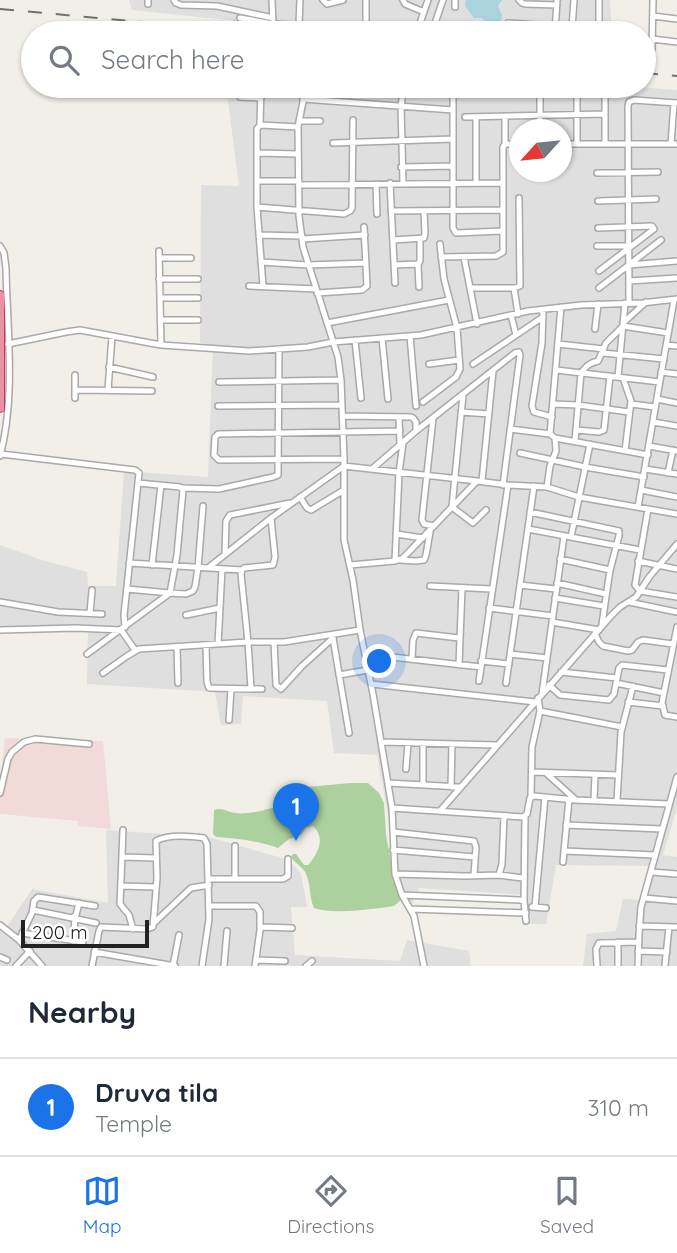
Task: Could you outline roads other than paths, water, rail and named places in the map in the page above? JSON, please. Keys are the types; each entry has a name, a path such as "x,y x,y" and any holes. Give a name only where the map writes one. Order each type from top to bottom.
{"highway":[{"path":"0,295 0,408"}],"street":[{"path":"174,0 181,5 217,6 273,21"},
{"path":"272,0 273,21"},
{"path":"299,21 300,0"},
{"path":"323,0 327,4 343,0"},
{"path":"366,0 366,21"},
{"path":"403,0 405,4 424,12"},
{"path":"421,21 428,0"},
{"path":"436,21 443,0"},
{"path":"519,0 525,4 557,3 556,21"},
{"path":"572,21 574,0"},
{"path":"598,21 599,0"},
{"path":"653,0 653,21"},
{"path":"653,16 677,19"},
{"path":"240,18 273,21"},
{"path":"656,39 677,42"},
{"path":"261,98 260,125 257,129 257,207 263,286"},
{"path":"402,98 403,183"},
{"path":"453,98 453,228 456,233 503,231"},
{"path":"540,98 540,116"},
{"path":"577,98 577,144"},
{"path":"605,98 605,144"},
{"path":"424,966 416,923 395,874 392,808 344,540 341,380 338,356 308,265 302,238 298,124 303,99 453,110"},
{"path":"572,144 577,144 605,144 627,144 674,144 675,103 634,100 629,102 627,144 629,281 620,355 620,377 631,398 625,451"},
{"path":"465,117 605,114"},
{"path":"441,257 499,256 503,252 505,116"},
{"path":"475,183 476,117"},
{"path":"257,207 348,213 352,208 353,120"},
{"path":"260,125 320,121"},
{"path":"334,143 453,139"},
{"path":"257,153 298,154"},
{"path":"401,167 453,166"},
{"path":"597,173 659,172"},
{"path":"257,181 352,184 503,183"},
{"path":"376,184 377,214"},
{"path":"390,184 396,283"},
{"path":"470,288 514,288 521,284 519,198"},
{"path":"598,201 656,198"},
{"path":"391,211 503,210"},
{"path":"393,240 420,239 425,236 424,211"},
{"path":"598,228 652,226 654,229 599,271"},
{"path":"249,286 317,291 365,289 368,283 364,227"},
{"path":"259,235 302,238 365,235"},
{"path":"419,287 420,239"},
{"path":"599,288 661,240"},
{"path":"423,402 458,374 460,369 457,328 444,279 440,244"},
{"path":"0,246 6,268 8,344 8,405 0,455 135,470 139,473 123,618 123,629 135,650"},
{"path":"597,246 629,247"},
{"path":"161,345 159,254 191,258"},
{"path":"464,257 477,324"},
{"path":"629,265 677,261"},
{"path":"261,262 308,265 366,263"},
{"path":"394,265 418,264"},
{"path":"629,281 677,278"},
{"path":"159,279 198,279"},
{"path":"514,288 516,335"},
{"path":"160,298 198,298"},
{"path":"327,323 449,300"},
{"path":"8,344 86,331 161,345 249,351 410,336 514,315 543,313 561,307 675,300 638,507"},
{"path":"575,442 581,373 588,364 598,361 606,343 646,302"},
{"path":"595,329 598,304"},
{"path":"547,487 548,472 556,451 552,417 561,307"},
{"path":"473,364 543,313"},
{"path":"543,313 542,343 532,406 534,412 552,417"},
{"path":"160,320 198,320"},
{"path":"623,324 668,333"},
{"path":"108,390 112,336"},
{"path":"410,336 416,406"},
{"path":"383,338 388,399"},
{"path":"355,340 361,398"},
{"path":"558,344 620,355 664,359"},
{"path":"666,345 677,346"},
{"path":"138,483 219,489 273,477 279,473 279,349"},
{"path":"372,470 416,431 515,353 520,353 479,681"},
{"path":"429,364 459,360"},
{"path":"109,367 153,377"},
{"path":"556,370 660,382"},
{"path":"397,560 480,481 493,372"},
{"path":"661,372 677,374"},
{"path":"75,375 75,398"},
{"path":"576,430 602,432 605,427 610,376"},
{"path":"219,382 341,380"},
{"path":"75,390 152,391"},
{"path":"452,507 463,394"},
{"path":"657,399 677,403"},
{"path":"553,404 629,412"},
{"path":"631,404 655,407"},
{"path":"218,406 342,405"},
{"path":"461,412 489,414"},
{"path":"342,416 413,418 416,431"},
{"path":"397,560 396,534 402,444 399,417"},
{"path":"432,528 422,520 433,418"},
{"path":"653,422 677,426"},
{"path":"510,429 648,455"},
{"path":"400,431 218,434 215,437 214,456 219,460 344,462 372,470 547,487 579,497 677,514"},
{"path":"526,921 523,877 525,816 531,796 533,747 540,711 538,698 547,658 560,559 574,521 590,444"},
{"path":"649,446 675,450 668,473"},
{"path":"520,453 644,477"},
{"path":"208,568 344,462"},
{"path":"645,469 677,474"},
{"path":"152,565 161,485"},
{"path":"506,683 534,486"},
{"path":"87,654 170,593 180,531 182,488"},
{"path":"300,496 311,510 344,490"},
{"path":"641,490 677,497"},
{"path":"225,554 226,521 230,514 293,502"},
{"path":"127,589 187,594 193,591 198,568 203,506"},
{"path":"452,507 473,523 486,509"},
{"path":"648,509 634,582 640,590 677,597"},
{"path":"530,512 617,529 620,536 610,570 599,630 599,642 603,646 628,651 643,640 673,644"},
{"path":"129,564 242,570 273,565 275,556 271,518"},
{"path":"350,565 424,559 432,528"},
{"path":"528,529 640,550"},
{"path":"396,534 423,538"},
{"path":"440,811 615,612 636,597 658,565 677,544"},
{"path":"560,559 610,570"},
{"path":"638,561 677,569"},
{"path":"219,644 222,569"},
{"path":"242,570 251,689"},
{"path":"520,585 557,586 606,594"},
{"path":"430,586 491,589"},
{"path":"459,665 462,587"},
{"path":"90,613 92,590"},
{"path":"555,598 604,606"},
{"path":"0,602 58,612 102,614"},
{"path":"628,602 677,612"},
{"path":"186,615 220,608"},
{"path":"489,608 599,630"},
{"path":"677,627 663,706 664,715 677,717"},
{"path":"0,630 123,629"},
{"path":"103,673 135,650 248,642 292,642 360,630"},
{"path":"412,659 416,633 460,638"},
{"path":"274,642 276,685 281,689 332,636"},
{"path":"332,636 349,733"},
{"path":"206,645 208,687 262,689"},
{"path":"177,648 178,683"},
{"path":"365,654 459,665 509,664"},
{"path":"510,654 547,658"},
{"path":"550,685 560,695 605,700 613,697 622,665 668,670"},
{"path":"339,675 368,670"},
{"path":"561,672 616,680 664,693"},
{"path":"371,684 538,698"},
{"path":"617,802 622,727 633,686"},
{"path":"229,720 231,689"},
{"path":"628,702 663,706"},
{"path":"540,711 622,727"},
{"path":"0,793 8,759 24,742 35,739 89,744"},
{"path":"381,742 496,745"},
{"path":"406,769 408,743"},
{"path":"423,743 423,785"},
{"path":"451,786 452,744"},
{"path":"532,772 618,775"},
{"path":"546,773 576,800"},
{"path":"594,800 595,775"},
{"path":"638,966 639,926 644,898 677,777"},
{"path":"388,783 460,787"},
{"path":"531,796 669,804"},
{"path":"535,907 545,797"},
{"path":"563,862 569,799"},
{"path":"392,808 525,816"},
{"path":"499,875 504,816"},
{"path":"566,825 662,829"},
{"path":"122,830 120,904 129,915 133,929"},
{"path":"393,832 474,841 477,847 474,875"},
{"path":"153,923 155,845 158,839 204,838 207,844 209,919 202,966"},
{"path":"235,846 235,878"},
{"path":"393,850 475,857"},
{"path":"564,851 655,855"},
{"path":"122,857 156,858"},
{"path":"92,966 102,927 151,928 153,923 191,888 235,878 286,878 289,859"},
{"path":"651,872 677,874"},
{"path":"395,874 523,877"},
{"path":"121,886 156,887"},
{"path":"402,895 525,907"},
{"path":"19,940 38,897 95,905"},
{"path":"644,898 677,901"},
{"path":"74,941 74,918 79,903"},
{"path":"209,906 256,906 260,912 260,930 255,963 285,961"},
{"path":"411,909 546,908"},
{"path":"33,910 96,923"},
{"path":"0,925 19,940 42,966"},
{"path":"639,926 677,927"},
{"path":"260,930 265,927 292,928"},
{"path":"665,965 669,927"},
{"path":"224,966 227,931"},
{"path":"22,933 83,942"},
{"path":"94,952 141,964 174,966 179,935"},
{"path":"618,942 618,966"},
{"path":"597,966 597,944 639,942"},
{"path":"19,964 30,951"},
{"path":"638,951 667,952"},
{"path":"0,957 7,960"},
{"path":"306,966 312,961"}],"water":[{"path":"466,0 502,0 498,6 501,21 474,18 465,6"}],"tunnel":[{"path":"236,21 240,18"}],"railway":[{"path":"0,9 131,21"},
{"path":"656,74 677,76"}],"place":[{"name":"Druva tila","path":"296,841"}]}
